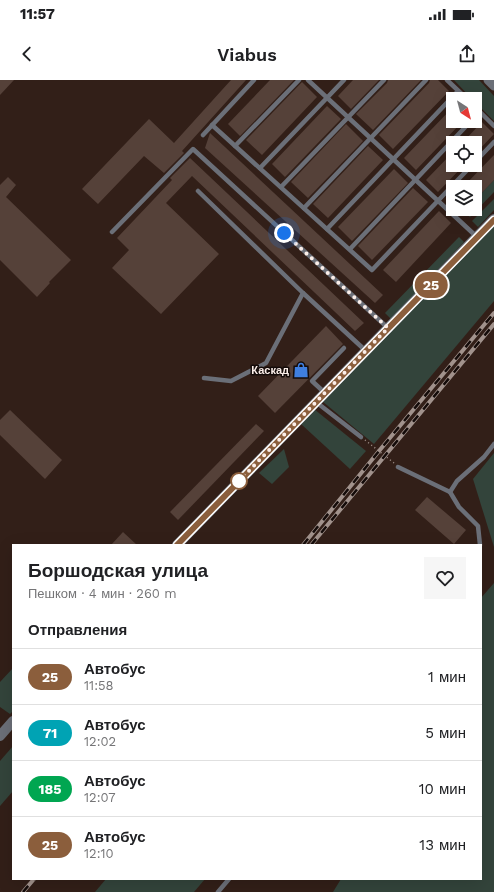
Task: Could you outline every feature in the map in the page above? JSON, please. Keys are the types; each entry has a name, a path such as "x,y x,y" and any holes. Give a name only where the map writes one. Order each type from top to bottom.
{"street":[{"path":"488,80 494,86"},
{"path":"178,544 494,220"},
{"path":"0,736 12,722"}],"lane":[{"path":"203,135 254,80"},
{"path":"235,146 299,80"},
{"path":"308,80 477,237"},
{"path":"260,168 344,80"},
{"path":"281,187 384,80"},
{"path":"304,208 426,80"},
{"path":"327,229 458,91 447,80"},
{"path":"482,114 494,126"},
{"path":"212,125 372,270 465,172"},
{"path":"350,249 464,128"},
{"path":"482,155 494,142"},
{"path":"112,232 193,150 388,328"},
{"path":"198,191 303,293 366,351"},
{"path":"204,378 231,382 266,363 303,293"},
{"path":"325,393 312,381 344,348"},
{"path":"316,402 361,437"},
{"path":"450,492 457,481 484,457 494,444"},
{"path":"398,467 450,492 459,507 478,526 480,544"},
{"path":"218,892 228,880"}],"path":[{"path":"361,437 398,467"}],"green space":[{"path":"454,80 479,80 494,96 494,121 482,109 482,92 465,92"},
{"path":"494,180 494,192 482,204 482,193"},
{"path":"494,199 494,210 478,227 472,221 477,216 482,216 482,211"},
{"path":"494,225 494,301 374,444 322,401"},
{"path":"459,237 464,242 391,319 385,313"},
{"path":"314,409 366,451 350,469 301,424"},
{"path":"284,449 289,467 272,484 259,473"},
{"path":"494,453 494,547 473,479"},
{"path":"494,583 494,892 333,892 340,880 482,880 482,597"},
{"path":"12,669 12,712 10,714 0,707 0,682"},
{"path":"12,747 12,792 0,806 0,761"},
{"path":"105,880 204,880 194,892 95,892"}],"building":[{"path":"0,80 14,80 0,95"},
{"path":"231,80 246,80 182,151 184,153 164,173 144,156 98,204 82,189 149,119 174,143"},
{"path":"270,80 294,80 240,136 228,124"},
{"path":"353,80 379,80 351,109 338,96"},
{"path":"388,80 421,80 373,130 356,114 387,83"},
{"path":"430,80 438,80 449,91 446,92 446,94 393,149 379,135 429,83"},
{"path":"302,82 317,97 262,155 246,140"},
{"path":"327,106 341,119 285,177 272,164"},
{"path":"446,114 446,128 456,128 449,136 446,136 446,139 416,170 404,158"},
{"path":"482,122 494,134 482,147 482,136 469,136 476,128 482,128"},
{"path":"346,124 363,141 308,198 291,182"},
{"path":"210,133 383,295 375,303 205,148"},
{"path":"368,146 383,160 328,218 313,204"},
{"path":"494,155 494,180 482,193 482,180 470,180 478,172 482,172 482,167"},
{"path":"190,158 364,323 355,331 192,176 166,203 219,254 161,314 112,268 129,250 117,238 172,180 170,178"},
{"path":"446,159 446,172 457,172 450,180 446,180 446,184 438,192 426,180"},
{"path":"394,169 408,183 352,241 338,227"},
{"path":"8,177 16,185 6,197 71,260 49,282 50,283 37,297 0,260 0,185"},
{"path":"413,188 428,202 372,260 358,246"},
{"path":"439,211 451,223 396,282 383,270"},
{"name":"Каскад","path":"326,326 343,344 275,413 258,396"},
{"path":"10,410 62,460 45,479 0,435 0,420"},
{"path":"256,424 264,431 178,520 170,512"},
{"path":"427,497 466,530 454,544 415,510"},
{"path":"123,532 136,544 112,544"}],"railway":[{"path":"304,544 494,313"},
{"path":"312,544 494,324"},
{"path":"23,892 33,880"}],"bus line":[{"name":"25","path":"178,544 494,220"}],"place":[{"name":"Каскад","path":"301,370"}],"route":[{"path":"239,481 388,328 284,233"}]}
